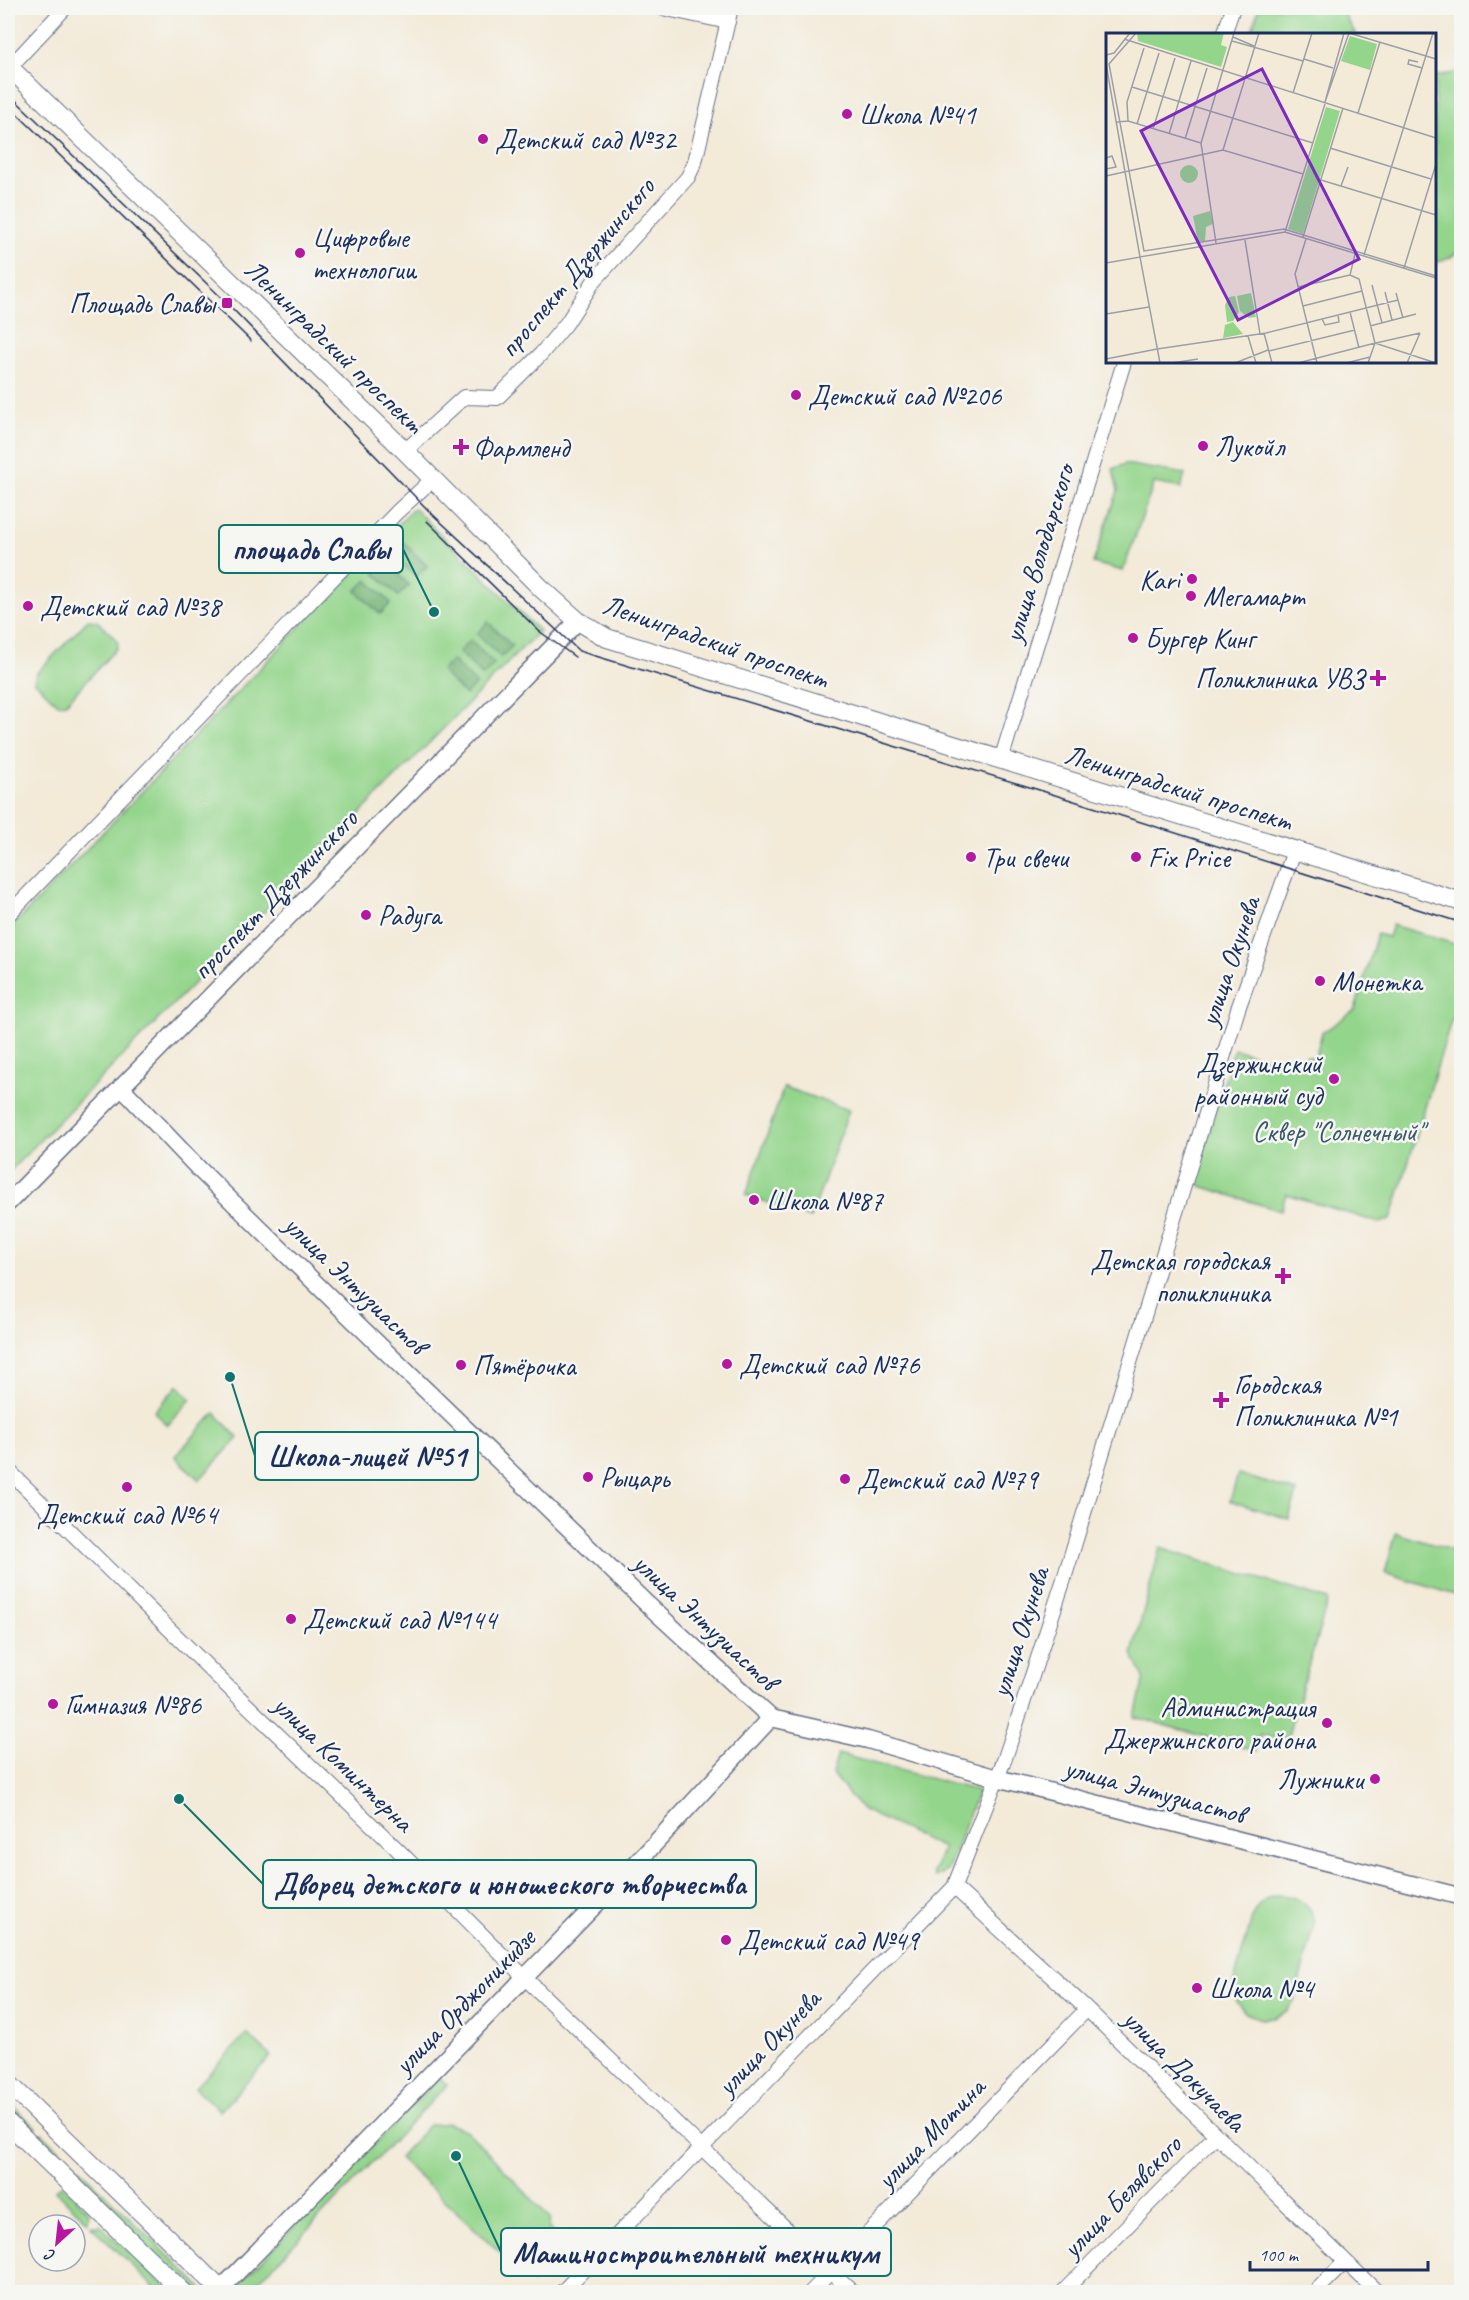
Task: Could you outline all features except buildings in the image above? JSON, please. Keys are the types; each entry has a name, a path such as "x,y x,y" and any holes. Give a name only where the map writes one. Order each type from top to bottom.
{"main road":[{"name":"Ленинградский проспект","path":"8,67 405,451 542,589 578,621 607,638 1461,902"},
{"path":"8,2083 220,2292"},
{"path":"8,2123 183,2292"}],"street":[{"path":"8,67 65,8"},
{"path":"662,8 728,22"},
{"name":"проспект Дзержинского","path":"405,451 464,396 497,398 542,354 566,324 594,281 681,186 695,162 731,8"},
{"path":"1224,33 1233,8"},
{"name":"улица Володарского","path":"1001,760 1124,363"},
{"path":"8,915 342,568 433,479"},
{"name":"проспект Дзержинского","path":"8,1203 578,621"},
{"name":"улица Окунева","path":"562,2292 954,1887 997,1778 1083,1518 1238,1009 1294,851"},
{"name":"улица Энтузиастов","path":"121,1087 200,1170 346,1313 647,1604 771,1718 868,1740 997,1778 1461,1897"},
{"name":"улица Коминтерна","path":"8,1470 225,1684 391,1843 525,1978 852,2292"},
{"name":"улица Орджоникидзе","path":"220,2292 648,1851 771,1718"},
{"name":"улица Докучаева","path":"954,1887 1087,2009 1377,2292"},
{"name":"улица Мотина","path":"811,2292 1087,2009"},
{"name":"улица Белявского","path":"1063,2292 1215,2136"},
{"path":"1315,2292 1345,2262"}],"green space":[{"path":"1259,8 1344,8 1347,20 1355,33 1251,33"},
{"path":"1461,72 1461,249 1451,257 1436,263 1436,76"},
{"path":"1125,464 1185,474 1181,488 1154,483 1123,571 1093,563 1118,491 1113,469"},
{"path":"414,508 539,631 8,1173 8,931"},
{"path":"403,542 427,566 416,577 392,553"},
{"path":"385,561 409,585 398,596 374,572"},
{"path":"367,580 391,603 380,614 356,591"},
{"path":"88,620 97,621 118,641 117,648 66,703 58,704 34,681 36,674"},
{"path":"488,622 512,646 501,657 477,634"},
{"path":"470,640 494,664 483,676 459,652"},
{"path":"452,660 476,684 465,695 441,671"},
{"name":"Сквер \"Солнечный\"","path":"1392,925 1461,946 1461,988 1391,1220 1379,1223 1286,1194 1281,1211 1201,1186 1195,1179 1234,1049 1294,1066 1306,1056 1315,1058 1322,1033 1355,1010 1377,934 1388,937"},
{"path":"784,1087 849,1110 811,1218 746,1195"},
{"path":"178,1385 191,1399 168,1425 154,1412"},
{"path":"215,1413 238,1438 199,1480 175,1456"},
{"path":"1238,1474 1297,1492 1289,1519 1230,1501"},
{"path":"1396,1533 1461,1553 1461,1597 1385,1573"},
{"path":"1160,1548 1328,1600 1286,1742 1260,1734 1256,1751 1135,1717 1144,1678 1132,1654"},
{"path":"838,1754 978,1791 948,1870 935,1877 933,1873 943,1848 861,1809 832,1774"},
{"path":"1281,1895 1304,1903 1311,1912 1315,1924 1294,2001 1287,2011 1274,2018 1261,2019 1246,2013 1236,2002 1233,1984 1254,1912 1265,1900"},
{"path":"247,2034 271,2056 220,2111 195,2088"},
{"path":"439,2077 447,2085 250,2290 241,2282"},
{"path":"8,2101 36,2128 29,2136 8,2116"},
{"path":"447,2123 467,2131 550,2218 549,2229 567,2247 533,2283 399,2158 429,2125"},
{"path":"42,2133 202,2288 198,2292 191,2292 34,2141"},
{"path":"62,2185 89,2212 88,2222 87,2213 79,2213 55,2190"},
{"path":"91,2226 101,2226 171,2292 159,2292"}],"tram line":[{"path":"8,93 227,303 429,511 579,651 1036,789 1462,923"},
{"path":"8,105 251,341"},
{"path":"427,521 539,631 575,657"}],"place":[{"name":"Школа №41","path":"847,114"},
{"name":"Детский сад №32","path":"483,139"},
{"name":"Цифровые технологии","path":"300,253"},
{"name":"Площадь Славы","path":"227,303"},
{"name":"Детский сад №206","path":"796,395"},
{"name":"Лукойл","path":"1203,446"},
{"name":"Фармленд","path":"461,447"},
{"name":"Kari","path":"1192,579"},
{"name":"Мегамарт","path":"1191,596"},
{"name":"Детский сад №38","path":"28,606"},
{"name":"площадь Славы","path":"434,612"},
{"name":"Бургер Кинг","path":"1133,638"},
{"name":"Поликлиника УВЗ","path":"1378,678"},
{"name":"Три свечи","path":"971,857"},
{"name":"Fix Price","path":"1136,857"},
{"name":"Радуга","path":"366,915"},
{"name":"Монетка","path":"1320,981"},
{"name":"Дзержинский районный суд","path":"1334,1079"},
{"name":"Школа №87","path":"754,1200"},
{"name":"Детская городская поликлиника","path":"1283,1276"},
{"name":"Детский сад №76","path":"727,1364"},
{"name":"Пятёрочка","path":"461,1365"},
{"name":"Школа-лицей №51","path":"230,1377"},
{"name":"Городская Поликлиника №1","path":"1221,1400"},
{"name":"Рыцарь","path":"588,1477"},
{"name":"Детский сад №79","path":"845,1479"},
{"name":"Детский сад №64","path":"127,1487"},
{"name":"Детский сад №144","path":"291,1619"},
{"name":"Гимназия №86","path":"53,1704"},
{"name":"Администрация Джержинского района","path":"1327,1723"},
{"name":"Лужники","path":"1375,1779"},
{"name":"Дворец детского и юношеского творчества","path":"179,1799"},
{"name":"Детский сад №49","path":"726,1940"},
{"name":"Школа №4","path":"1197,1988"},
{"name":"Машиностроительный техникум","path":"456,2156"}]}
